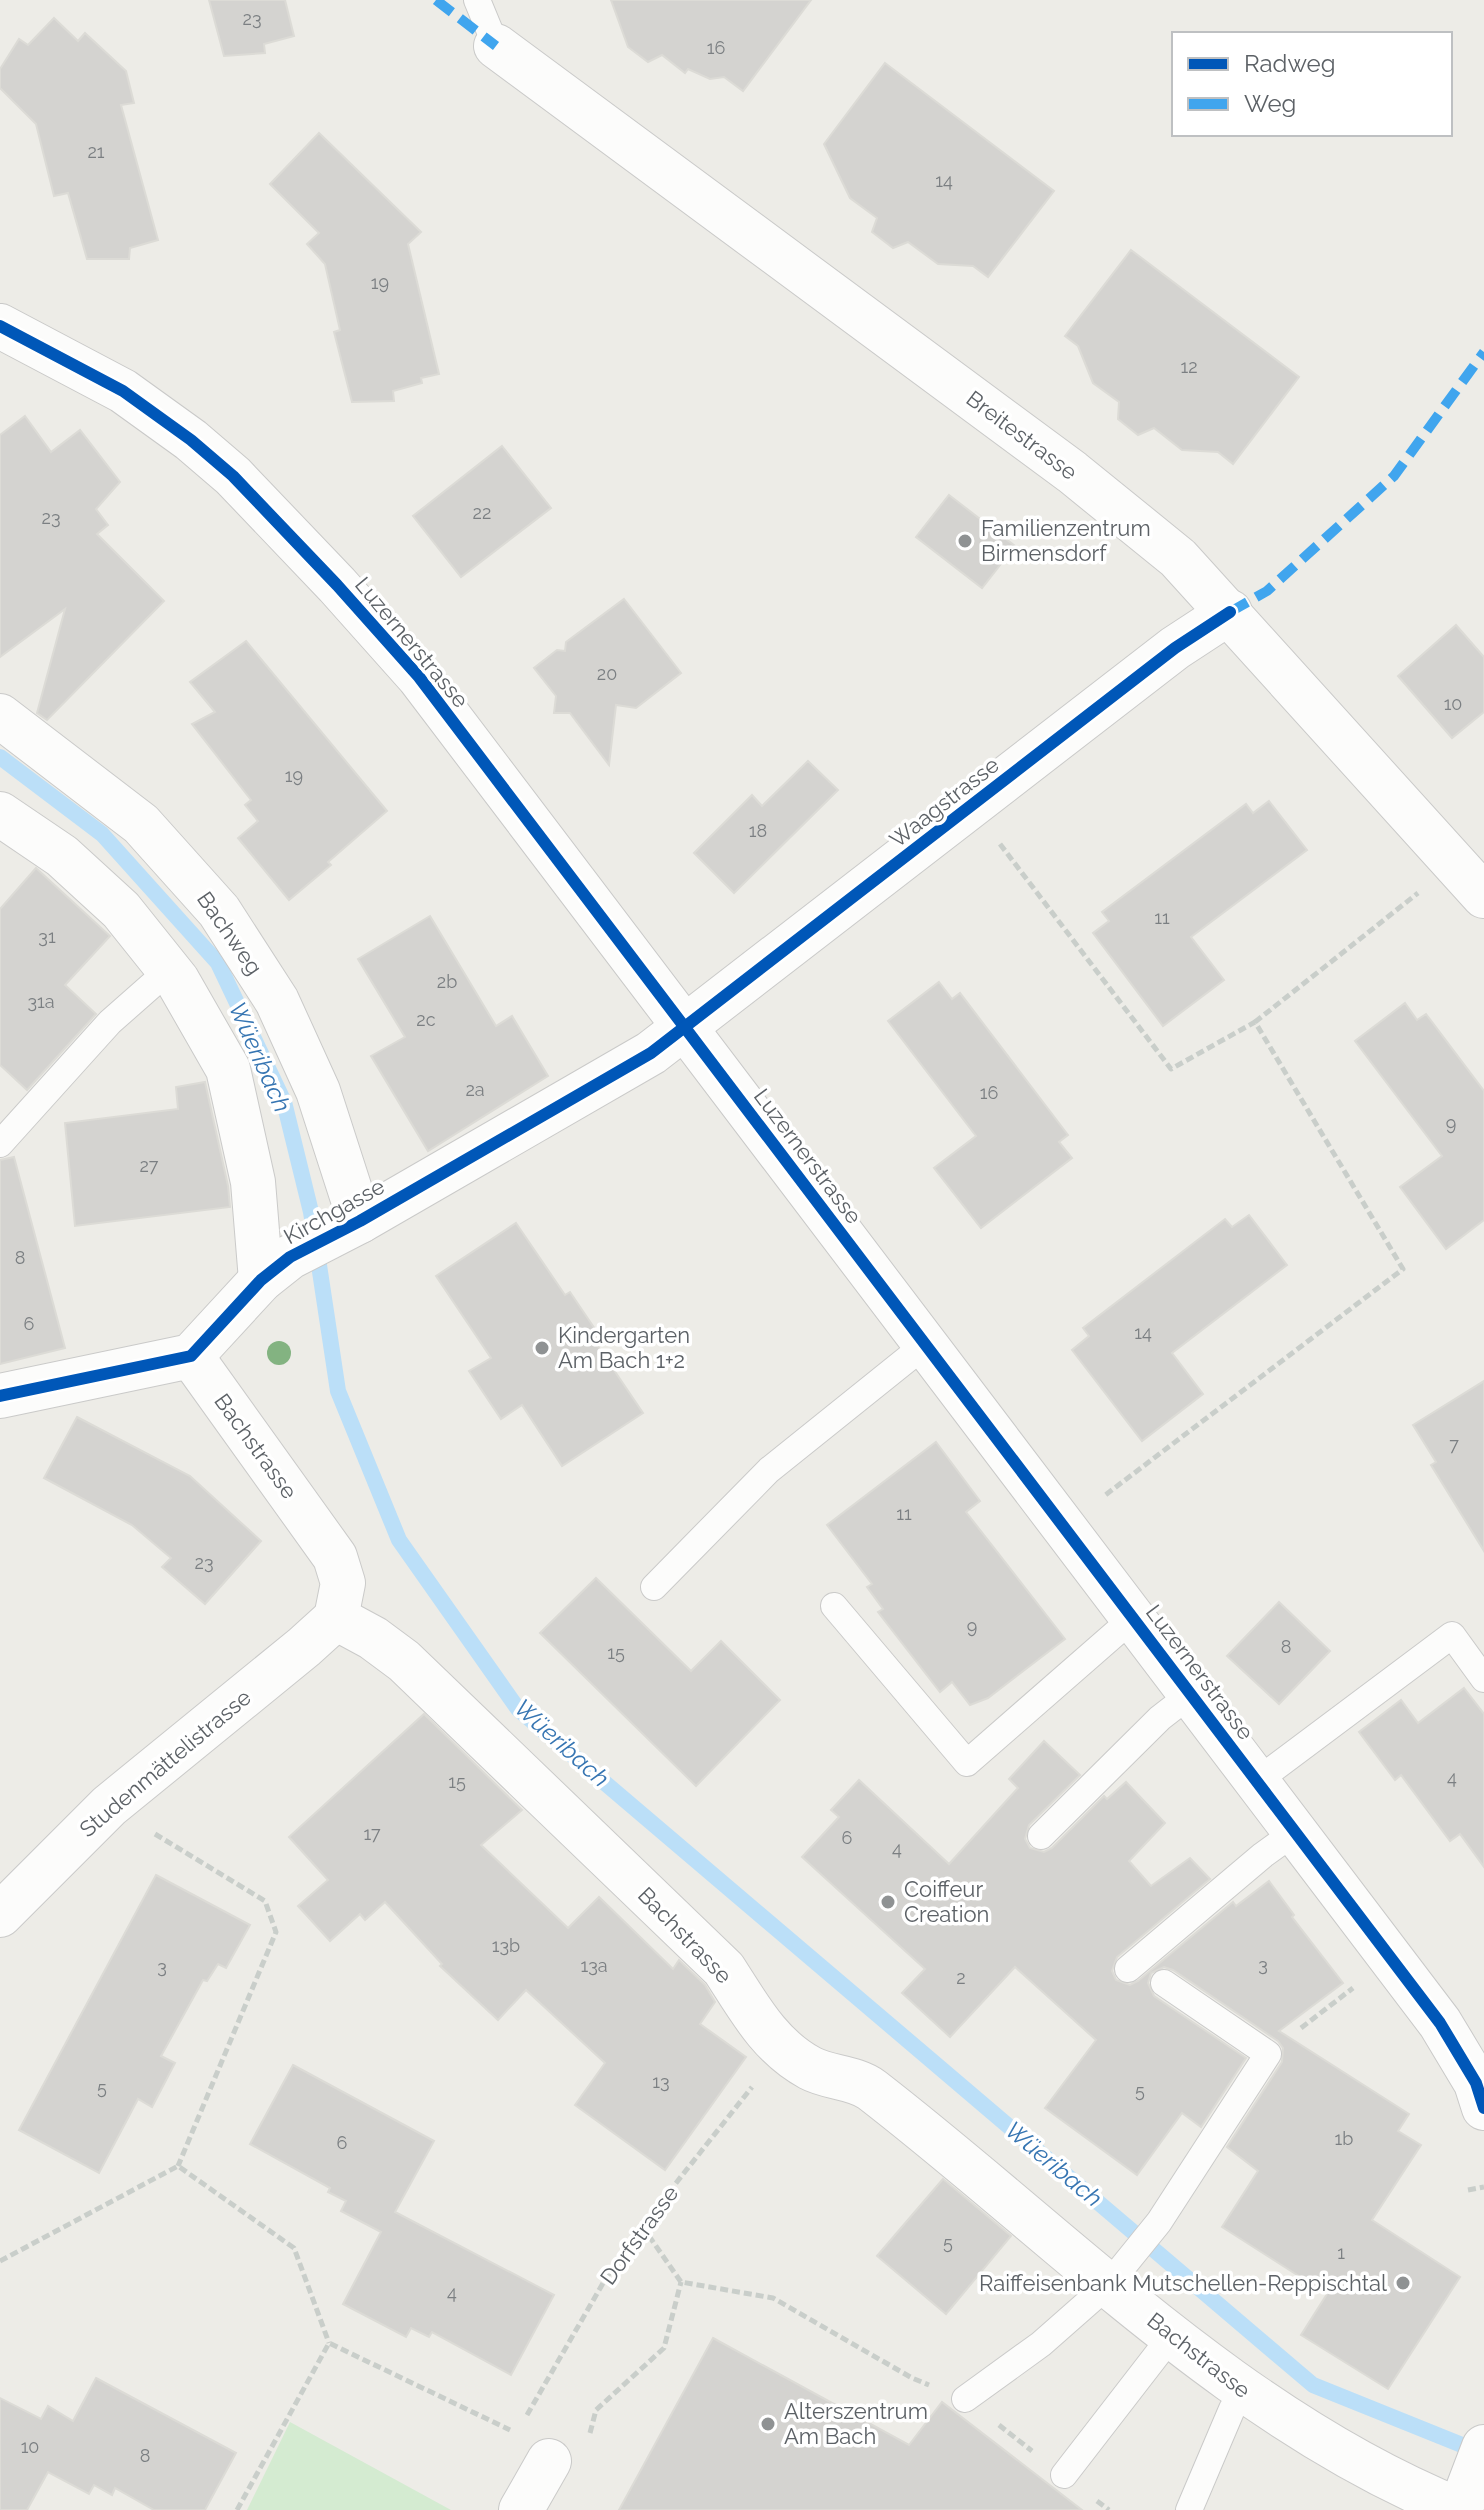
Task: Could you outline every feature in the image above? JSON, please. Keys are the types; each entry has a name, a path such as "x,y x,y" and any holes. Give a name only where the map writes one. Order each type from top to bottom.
{"street":[{"name":"Breitestrasse","path":"496,46 1072,472 1178,558 1484,896"},
{"name":"Luzernerstrasse","path":"0,326 123,391 191,440 233,476 419,677 1440,2023 1476,2083 1484,2108"},
{"name":"Waagstrasse","path":"686,1028 1175,648 1230,612"},
{"name":"Bachweg","path":"0,716 141,824 219,911 277,1001 318,1091 347,1228"},
{"path":"0,814 62,856 121,910 169,970 228,1069 275,1269"},
{"name":"Kirchgasse","path":"191,1356 275,1269 651,1053 686,1028"},
{"path":"0,1396 191,1356"},
{"name":"Bachstrasse","path":"191,1356 335,1557 343,1583 336,1618 373,1638 404,1661 724,1969 760,2025 782,2050 812,2069 868,2086 1114,2277 1173,2334 1243,2391 1286,2419 1417,2493 1460,2510"},
{"name":"Studenmättelistrasse","path":"0,1915 109,1806 336,1618"},
{"path":"521,2510 533,2447"},
{"path":"1460,2510 1480,2458"}],"lane":[{"path":"477,0 496,46"},
{"path":"0,1144 110,1022 169,970"},
{"path":"654,1587 769,1470 926,1344"},
{"path":"834,1606 967,1763 1133,1618"},
{"path":"1257,1781 1452,1635 1484,1679"},
{"path":"1041,1836 1160,1718 1191,1694"},
{"path":"1128,1969 1263,1855 1295,1832"},
{"path":"965,2399 1041,2344 1114,2277 1159,2222 1268,2054 1164,1983"},
{"path":"1064,2475 1173,2334"},
{"path":"1189,2510 1232,2409 1243,2391"}],"path":[{"path":"996,838 1171,1069 1255,1022 1422,890"},
{"path":"1097,1501 1403,1269 1255,1022"},
{"path":"0,2261 178,2166 276,1932 265,1901 109,1806"},
{"path":"1268,2054 1360,1983"},
{"path":"178,2166 294,2248 329,2343 533,2447 572,2473 584,2458 596,2410 664,2348 681,2282"},
{"path":"1468,2190 1484,2187"},
{"path":"642,2226 681,2282 773,2298 912,2378 965,2399 1109,2510"},
{"path":"237,2510 329,2343"}],"green space":[{"path":"290,2422 451,2510 247,2510"}],"building":[{"path":"209,0 285,0 294,36 264,44 265,53 224,56"},
{"path":"611,0 811,0 743,91 724,77 710,79 688,69 685,73 662,55 648,62 628,47"},
{"path":"54,18 78,41 85,33 126,71 134,103 121,105 158,240 130,248 129,259 87,259 68,193 54,196 36,124 0,88 0,69 19,39 28,45"},
{"path":"885,63 1054,191 988,277 973,266 938,264 908,242 893,248 872,232 877,218 850,198 824,144"},
{"path":"319,133 421,232 408,244 439,374 421,378 422,383 393,391 394,401 352,402 334,332 340,330 325,264 307,244 319,233 270,184"},
{"path":"1131,250 1299,377 1233,464 1218,452 1182,450 1154,428 1138,435 1118,419 1119,402 1093,383 1078,346 1065,336"},
{"path":"25,416 51,452 80,430 120,482 96,509 108,525 97,534 164,601 47,720 37,713 65,609 0,657 0,435"},
{"path":"502,446 551,508 461,577 413,516"},
{"name":"Familienzentrum Birmensdorf","path":"949,495 1015,546 982,588 916,537"},
{"path":"624,599 681,673 636,708 616,705 609,765 570,713 554,713 556,696 534,668 557,650 565,651 566,642"},
{"path":"1456,625 1484,657 1484,712 1452,738 1398,676"},
{"path":"246,641 387,811 289,900 238,838 258,821 245,805 251,800 192,724 215,712 190,682"},
{"path":"808,761 838,790 734,893 694,853 752,795 762,806"},
{"path":"1269,801 1307,850 1191,937 1224,980 1163,1026 1093,933 1109,921 1102,912 1246,804 1253,813"},
{"path":"36,868 110,936 65,985 96,1014 27,1090 0,1065 0,909"},
{"path":"430,916 496,1026 512,1016 548,1076 428,1151 371,1056 405,1037 358,959"},
{"path":"939,982 952,999 960,993 1068,1135 1059,1142 1072,1158 981,1228 934,1168 976,1136 888,1021"},
{"path":"1405,1003 1417,1020 1426,1014 1484,1091 1484,1220 1446,1249 1400,1187 1442,1156 1355,1041"},
{"path":"205,1082 230,1207 75,1226 65,1123 178,1109 176,1087"},
{"path":"14,1157 65,1348 0,1364 0,1160"},
{"path":"1249,1215 1287,1265 1172,1353 1203,1394 1142,1441 1072,1350 1089,1336 1083,1328 1225,1219 1232,1227"},
{"name":"Kindergarten Am Bach 1+2","path":"516,1223 565,1295 570,1292 599,1335 593,1339 643,1413 562,1466 522,1405 501,1419 469,1371 491,1358 436,1276"},
{"path":"1484,1381 1484,1551 1431,1465 1436,1462 1413,1425"},
{"path":"77,1417 190,1476 261,1541 205,1604 162,1567 171,1558 132,1525 44,1478"},
{"path":"936,1442 980,1501 966,1512 1065,1639 988,1698 970,1705 952,1682 940,1692 878,1612 883,1609 867,1587 872,1584 827,1525"},
{"path":"596,1578 691,1671 721,1641 780,1700 696,1786 540,1633"},
{"path":"1279,1602 1330,1651 1279,1704 1227,1656"},
{"path":"1464,1688 1484,1714 1484,1867 1460,1834 1450,1841 1401,1775 1395,1780 1359,1732 1401,1700 1418,1723"},
{"path":"424,1714 522,1810 481,1845 568,1928 599,1897 673,1969 679,1960 705,1985 715,2002 700,2024 746,2057 665,2170 575,2105 605,2063 526,1990 498,2020 440,1966 442,1964 385,1902 365,1920 360,1914 330,1941 298,1906 328,1880 289,1837"},
{"path":"1044,1741 1080,1775 1029,1825 1025,1839 1030,1848 1044,1852 1052,1848 1104,1796 1107,1799 1126,1782 1165,1823 1129,1861 1151,1886 1190,1858 1210,1879 1117,1957 1112,1971 1116,1980 1130,1985 1138,1981 1233,1902 1236,1906 1269,1881 1294,1915 1292,1917 1343,1983 1279,2031 1409,2114 1398,2131 1421,2145 1372,2220 1460,2277 1388,2389 1301,2335 1327,2294 1222,2227 1258,2171 1227,2147 1282,2062 1283,2048 1278,2041 1173,1970 1164,1967 1151,1973 1148,1983 1154,1996 1246,2058 1201,2127 1182,2113 1137,2175 1045,2108 1096,2040 1015,1967 950,2037 902,1993 925,1969 802,1857 839,1817 831,1810 859,1780 949,1864 1018,1788 1009,1779"},
{"path":"156,1875 250,1925 226,1968 218,1964 207,1981 203,1980 161,2056 175,2063 152,2107 138,2099 99,2173 19,2130"},
{"path":"293,2065 434,2141 395,2212 554,2295 511,2375 432,2332 429,2337 411,2328 406,2337 343,2304 381,2232 341,2211 346,2201 328,2192 330,2188 250,2144"},
{"path":"943,2179 1011,2236 946,2314 877,2256"},
{"name":"Alterszentrum Am Bach","path":"713,2338 909,2445 942,2402 1082,2510 619,2510"},
{"path":"96,2378 236,2453 205,2510 154,2510 115,2488 112,2495 94,2485 89,2494 48,2472 27,2510 0,2510 0,2398 41,2419 48,2406 73,2421"}],"waterway":[{"name":"Wüeribach","path":"0,757 102,834 218,963 284,1102 311,1212 338,1391 399,1540 518,1709 1313,2385 1482,2453"}],"marked path":[{"path":"436,0 496,46"},
{"path":"1230,612 1267,591 1394,476 1484,352"}],"cycle path":[{"path":"0,326 123,391 191,440 233,476 419,677 1440,2023 1476,2083 1484,2108"},
{"path":"0,1396 191,1356 261,1280 290,1257 360,1221 651,1053 1175,648 1230,612"}],"place":[{"name":"Familienzentrum Birmensdorf","path":"965,541"},
{"name":"Kindergarten Am Bach 1+2","path":"542,1348"},
{"name":"Coiffeur Creation","path":"888,1902"},
{"name":"Raiffeisenbank Mutschellen-Reppischtal","path":"1403,2283"},
{"name":"Alterszentrum Am Bach","path":"768,2424"}]}
